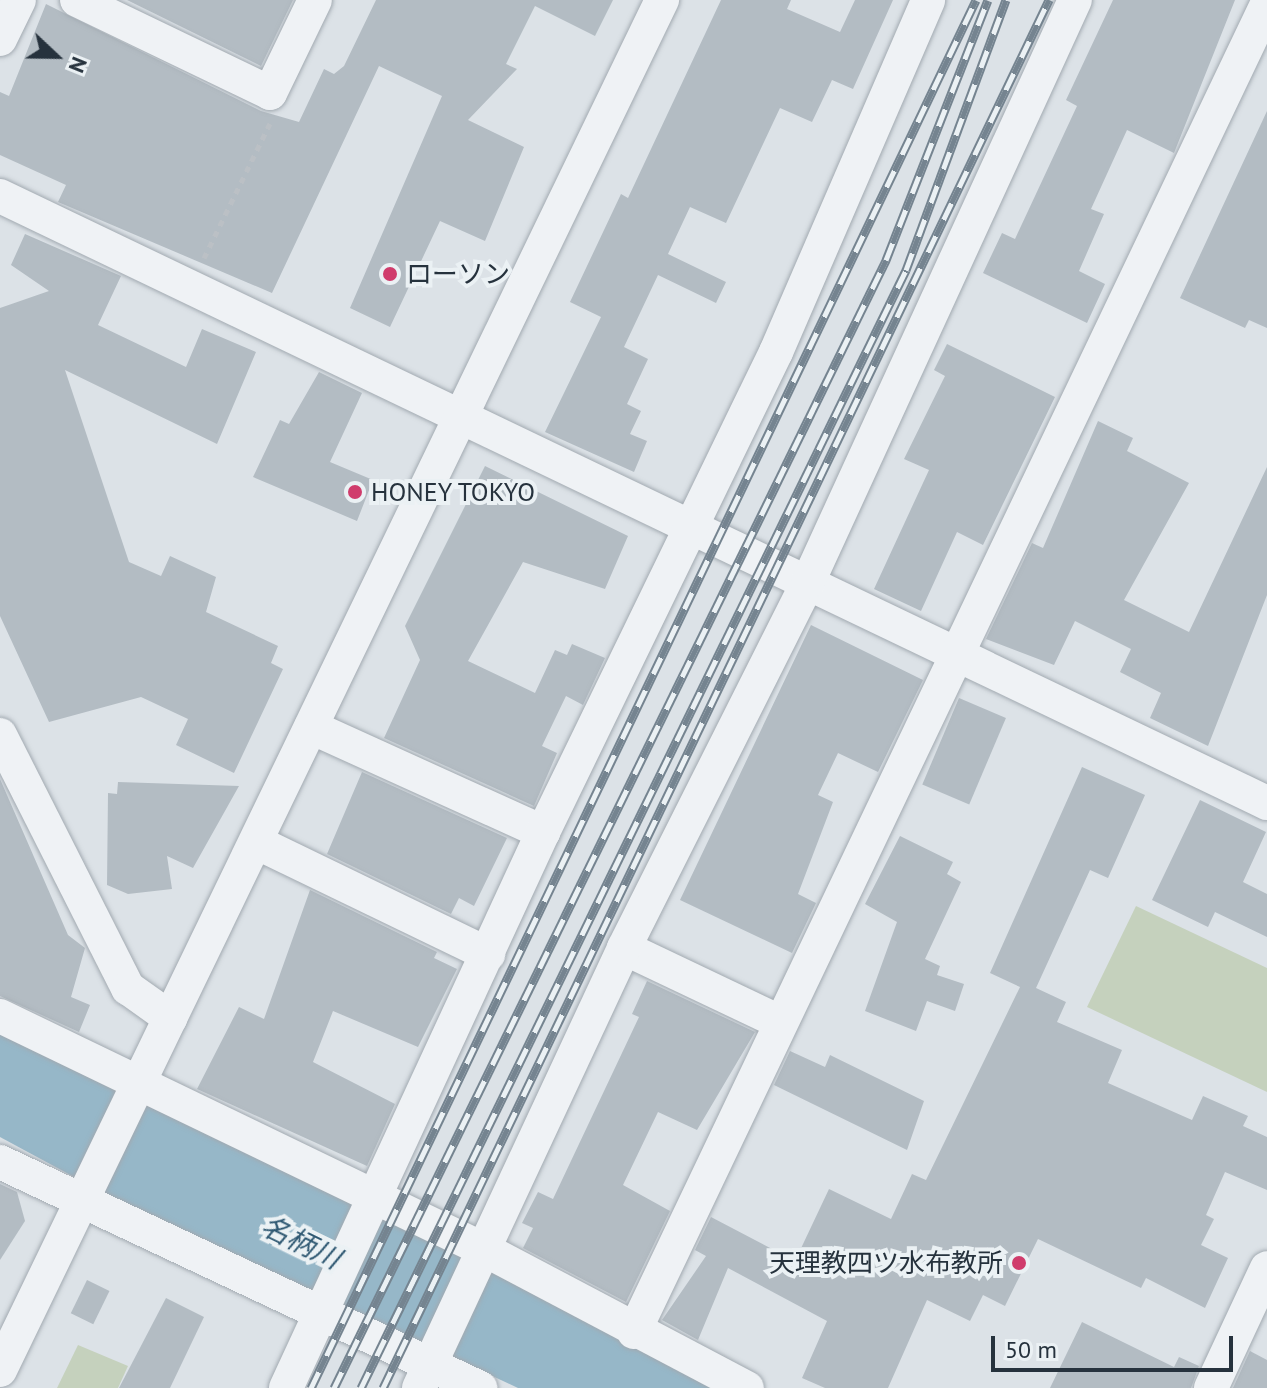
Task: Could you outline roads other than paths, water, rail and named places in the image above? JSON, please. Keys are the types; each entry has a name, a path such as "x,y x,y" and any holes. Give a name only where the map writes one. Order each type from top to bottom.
{"street":[{"path":"0,39 19,0"},
{"path":"77,0 270,93 315,0"},
{"path":"0,1370 662,0"},
{"path":"286,1388 543,832 693,527 928,0"},
{"path":"429,1369 624,948 808,582 1075,0"},
{"path":"634,1332 1267,4"},
{"path":"0,196 1267,803"},
{"path":"311,727 543,832"},
{"path":"0,735 128,988 170,1018"},
{"path":"256,842 488,954"},
{"path":"624,948 780,1022"},
{"path":"0,1016 136,1087 374,1199 747,1388"},
{"path":"0,1162 325,1306 429,1369 480,1388"},
{"path":"1211,1388 1255,1322 1267,1268"}],"water":[{"name":"名柄川","path":"0,1026 736,1388 518,1388 126,1205 0,1137"}],"railway":[{"path":"311,1388 976,0"},
{"path":"334,1388 886,260 988,0"},
{"path":"361,1388 906,270 1006,0"},
{"path":"383,1388 1049,0"}],"place":[{"name":"ローソン","path":"390,274"},
{"name":"HONEY TOKYO","path":"355,492"},
{"name":"天理教四ツ水布教所","path":"1019,1263"}]}
